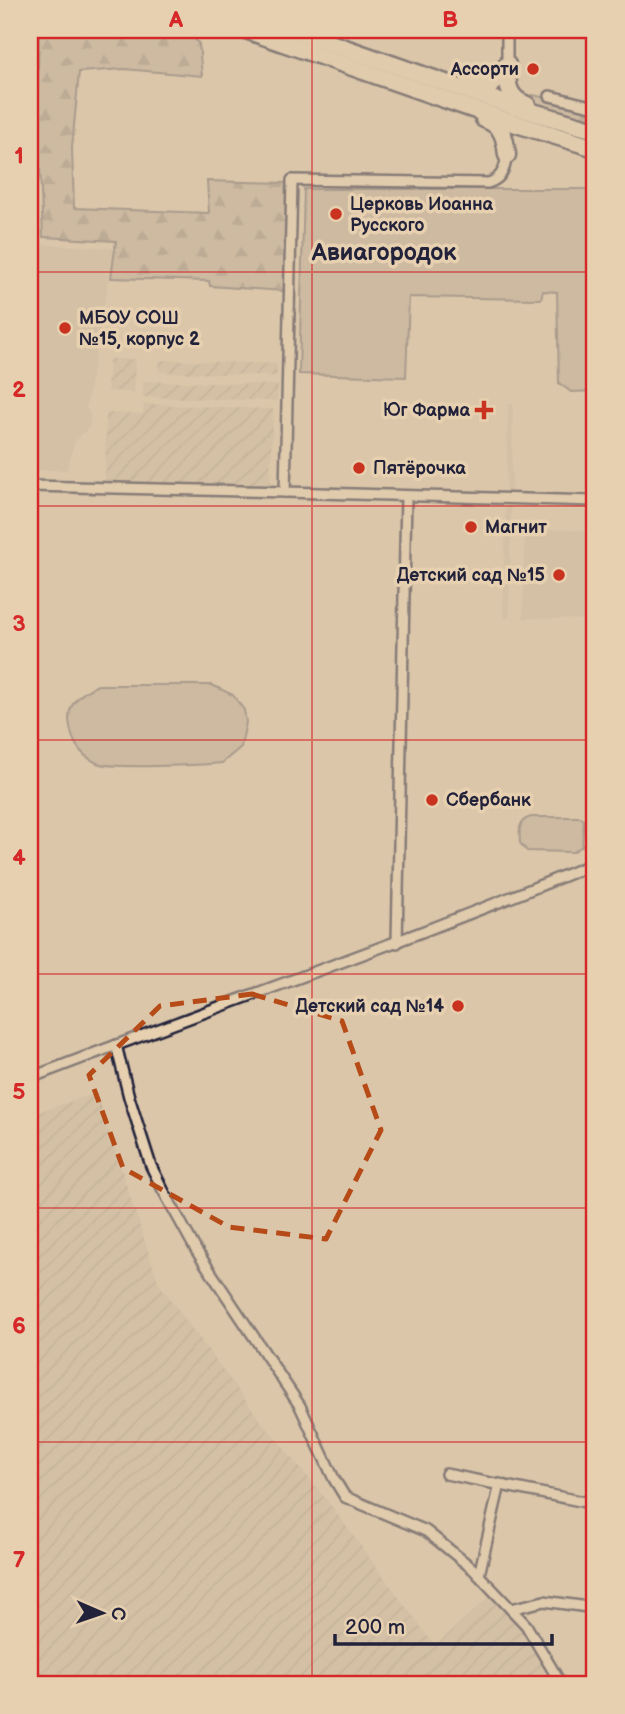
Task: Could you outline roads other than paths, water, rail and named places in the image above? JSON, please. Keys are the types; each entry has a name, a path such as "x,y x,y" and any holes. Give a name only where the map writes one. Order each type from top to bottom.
{"highway":[{"path":"246,30 436,80 595,130"},
{"path":"293,30 347,57 445,99 588,146"},
{"path":"436,80 454,80 476,88 489,88 503,74 506,65"},
{"path":"506,65 512,97 522,104 559,116 569,123"},
{"path":"445,99 452,107 498,126 505,139 507,155"},
{"path":"507,155 513,139 521,133 558,143 588,146"}],"street":[{"path":"506,65 507,30"},
{"path":"550,96 595,107"},
{"path":"285,492 292,180 488,183 495,181 502,174 507,155"},
{"path":"30,486 595,501"},
{"path":"397,943 406,495"},
{"path":"30,1078 397,943 522,895 595,863"},
{"path":"116,1045 128,1097 151,1166 163,1190 196,1250 300,1406 345,1497 426,1531 448,1547 479,1575 526,1625 561,1684"},
{"path":"446,1474 595,1504"},
{"path":"479,1575 500,1484"},
{"path":"511,1609 544,1601 595,1608"}],"place":[{"name":"Ассорти","path":"533,69"},
{"name":"Церковь Иоанна Русского","path":"336,214"},
{"name":"МБОУ СОШ №15, корпус 2","path":"65,328"},
{"name":"Юг Фарма","path":"484,410"},
{"name":"Пятёрочка","path":"359,468"},
{"name":"Магнит","path":"471,527"},
{"name":"Детский сад №15","path":"559,575"},
{"name":"Сбербанк","path":"432,800"},
{"name":"Детский сад №14","path":"458,1006"}],"district":[{"name":"Авиагородок","path":"384,252"}]}
